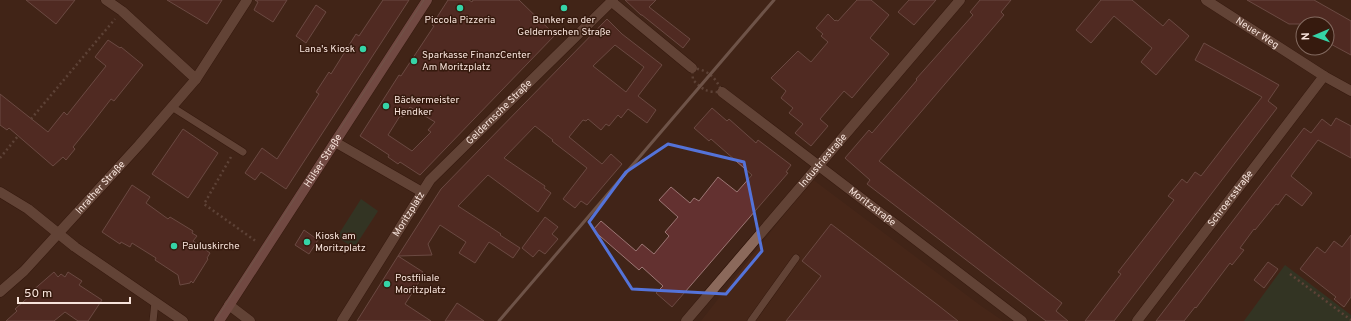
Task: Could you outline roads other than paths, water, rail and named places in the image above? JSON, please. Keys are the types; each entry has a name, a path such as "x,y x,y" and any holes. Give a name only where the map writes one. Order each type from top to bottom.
{"street":[{"path":"106,0 122,11 196,79"},
{"name":"Inrather Straße","path":"0,292 24,271 139,145 196,79 247,0"},
{"name":"Hülser Straße","path":"219,321 427,0"},
{"name":"Industriestraße","path":"686,321 960,0"},
{"name":"Neuer Weg","path":"1206,0 1324,76 1351,91"},
{"path":"613,1 692,68"},
{"name":"Geldernsche Straße","path":"422,192 430,180 613,1"},
{"name":"Schroersstraße","path":"1138,321 1324,76"},
{"name":"Moritzstraße","path":"722,92 1022,321"},
{"name":"Moritzplatz","path":"335,142 422,192 342,321"},
{"path":"0,192 28,209 75,247 183,321"},
{"path":"229,305 250,321"}],"lane":[{"path":"172,107 243,152"},
{"path":"751,321 796,258"},
{"path":"153,321 155,302"}],"tram line":[{"path":"215,321 424,0"}],"railway":[{"path":"499,321 774,0"}],"place":[{"name":"Piccola Pizzeria","path":"460,8"},
{"name":"Bunker an der Geldernschen Straße","path":"564,8"},
{"name":"Lana's Kiosk","path":"363,49"},
{"name":"Sparkasse FinanzCenter Am Moritzplatz","path":"414,61"},
{"name":"Bäckermeister Hendker","path":"386,106"},
{"name":"Kiosk am Moritzplatz","path":"307,242"},
{"name":"Pauluskirche","path":"174,246"},
{"name":"Postfiliale Moritzplatz","path":"387,284"}]}
